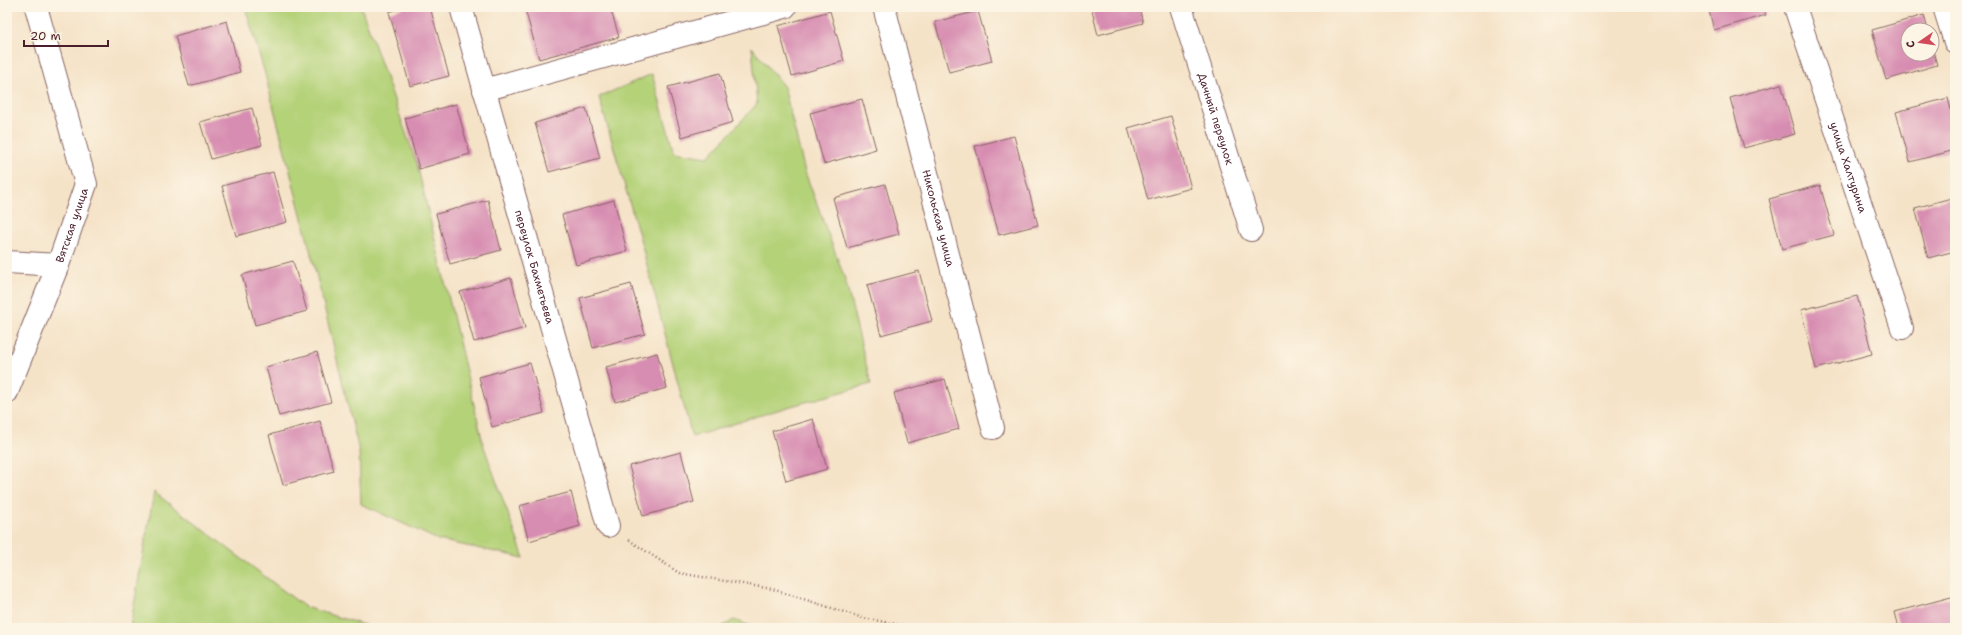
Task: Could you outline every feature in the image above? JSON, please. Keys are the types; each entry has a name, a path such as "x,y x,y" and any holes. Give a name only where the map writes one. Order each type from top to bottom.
{"street":[{"name":"Вятская улица","path":"7,392 58,265 86,184 36,7"},
{"name":"переулок Бахметьева","path":"461,7 608,526"},
{"path":"484,90 785,7"},
{"name":"Никольская улица","path":"884,7 994,428"},
{"name":"Дачный переулок","path":"1181,7 1251,230"},
{"name":"улица Халтурина","path":"1795,7 1902,328"},
{"path":"1944,7 1955,42"},
{"path":"7,262 58,265"}],"path":[{"path":"608,526 679,573 772,589 863,618 918,628"}],"green space":[{"path":"245,7 361,7 417,164 484,447 524,558 438,540 361,504 359,451 314,265 265,74"},
{"path":"752,47 784,87 805,172 845,279 871,384 784,408 692,437 641,242 599,97 652,74 674,152 708,157 757,104"},
{"path":"154,492 305,607 374,628 130,628"},
{"path":"734,620 756,628 720,628"}],"building":[{"path":"406,7 430,7 449,76 410,86 389,12"},
{"path":"533,7 610,7 619,37 539,59 525,9"},
{"path":"1091,7 1139,7 1143,23 1098,35"},
{"path":"1708,7 1763,7 1766,15 1714,30"},
{"path":"830,11 844,61 792,76 778,26"},
{"path":"978,11 992,61 949,72 935,22"},
{"path":"1924,15 1926,22 1900,22 1900,62 1936,62 1937,65 1886,80 1872,30"},
{"path":"227,21 240,72 189,86 175,36"},
{"path":"720,73 733,122 682,137 668,87"},
{"path":"1781,84 1795,134 1744,148 1730,98"},
{"path":"1948,98 1955,125 1955,150 1910,162 1896,112"},
{"path":"862,99 876,149 824,164 810,113"},
{"path":"456,104 470,154 419,169 405,118"},
{"path":"252,108 262,145 211,159 200,122"},
{"path":"586,108 600,158 549,172 535,123"},
{"path":"1171,116 1191,188 1148,200 1128,128"},
{"path":"1014,136 1038,225 999,235 975,146"},
{"path":"273,172 287,222 236,236 222,186"},
{"path":"885,184 899,234 847,248 833,198"},
{"path":"1820,185 1834,235 1782,249 1769,199"},
{"path":"1955,197 1955,251 1928,258 1915,208"},
{"path":"488,200 501,250 450,264 436,214"},
{"path":"614,200 627,251 576,265 562,215"},
{"path":"293,261 307,311 255,325 242,275"},
{"path":"919,271 932,321 881,335 867,285"},
{"path":"511,278 525,328 474,342 460,292"},
{"path":"631,284 645,334 593,348 580,298"},
{"path":"1857,296 1872,354 1816,369 1801,310"},
{"path":"317,352 331,402 279,416 266,367"},
{"path":"657,353 667,388 615,402 606,367"},
{"path":"530,363 544,413 492,427 479,377"},
{"path":"945,379 959,429 907,443 894,393"},
{"path":"813,419 827,469 786,481 772,431"},
{"path":"320,421 334,471 283,485 269,435"},
{"path":"681,452 694,502 643,516 629,466"},
{"path":"571,492 580,526 529,541 519,506"},
{"path":"1955,596 1955,628 1899,628 1895,612"}]}
